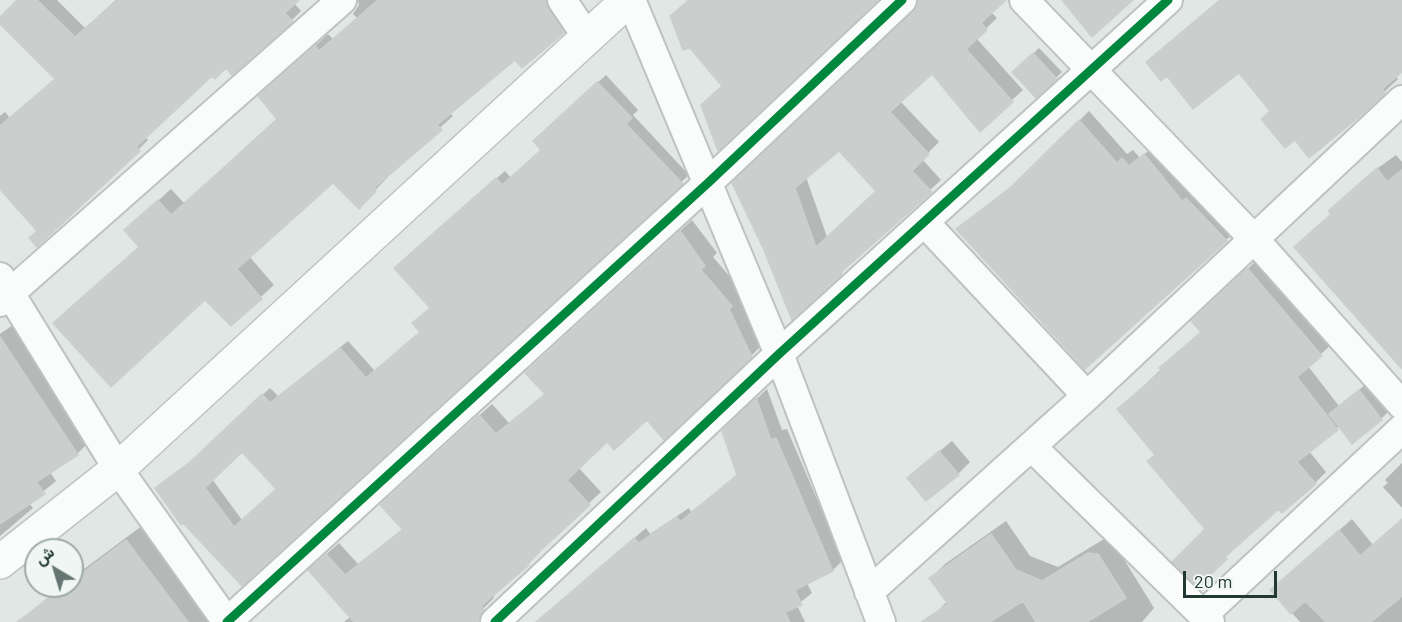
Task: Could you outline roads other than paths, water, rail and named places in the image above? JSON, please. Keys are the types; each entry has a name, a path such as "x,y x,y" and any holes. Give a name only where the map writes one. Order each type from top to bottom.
{"street":[{"path":"342,0 3,292 118,469 227,622 709,182 902,0"},
{"path":"562,0 587,38"},
{"path":"0,562 118,469 629,0 709,182 779,354 881,622"},
{"path":"1024,0 1254,239 1402,405"},
{"path":"497,621 779,354 1168,0"},
{"path":"869,592 1088,396 1402,100"},
{"path":"925,223 1088,396"},
{"path":"1031,446 1207,619 1402,429"}]}
